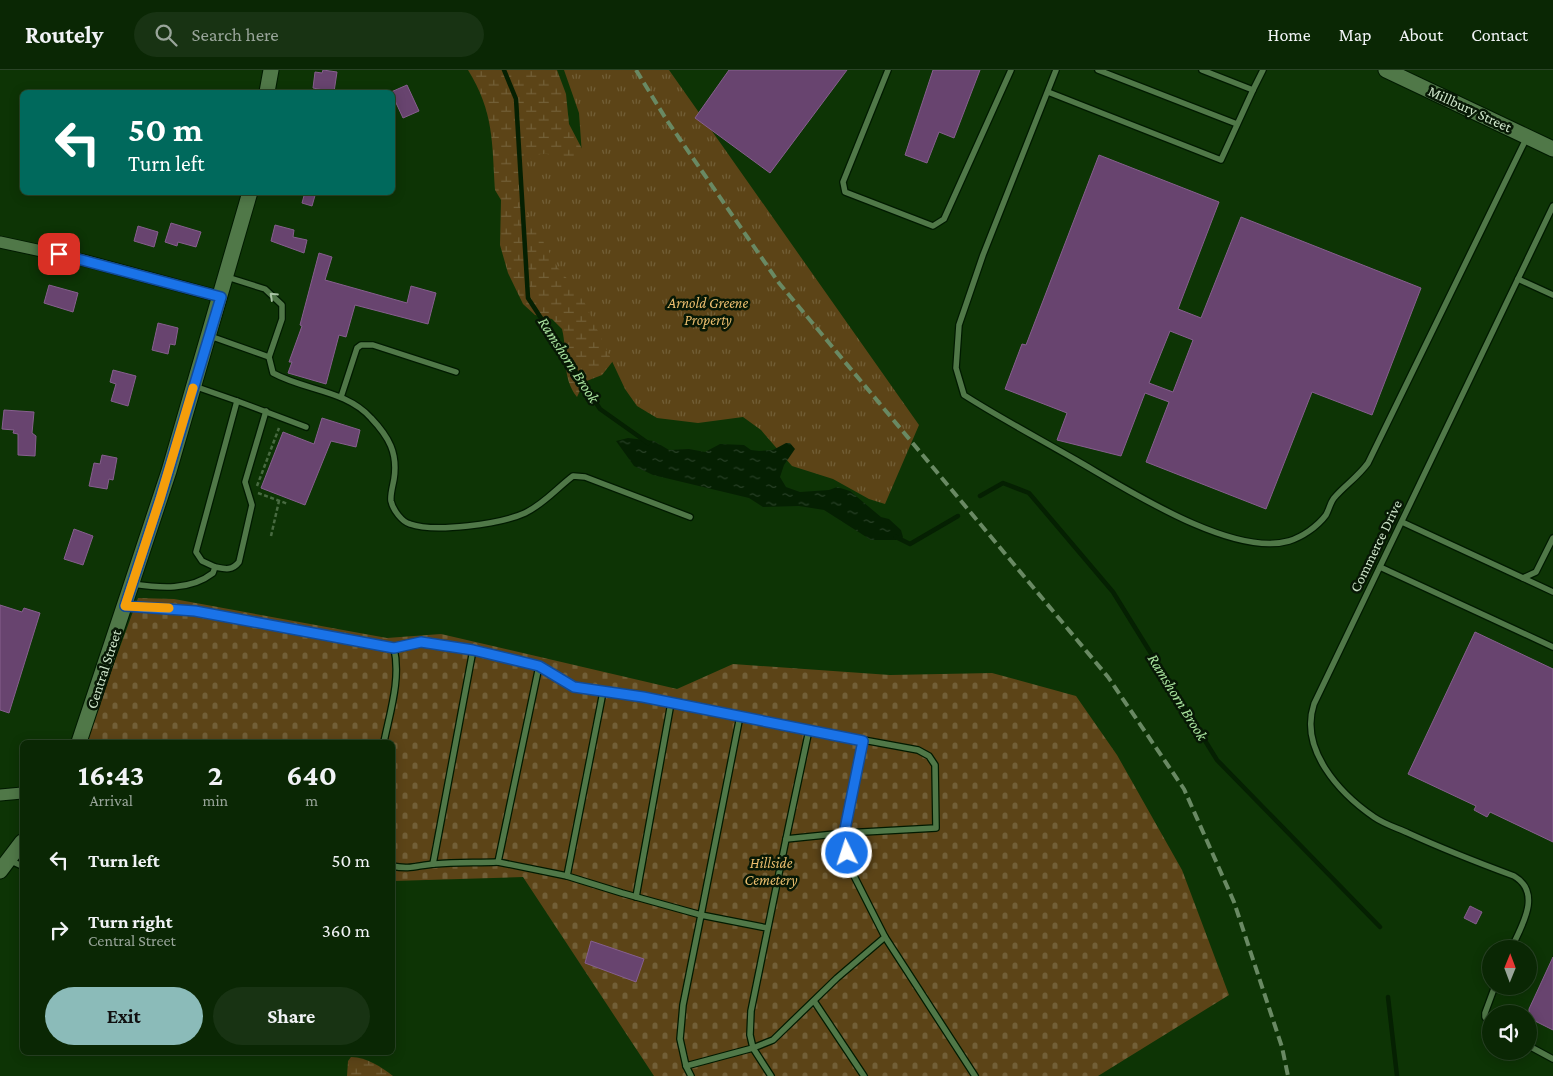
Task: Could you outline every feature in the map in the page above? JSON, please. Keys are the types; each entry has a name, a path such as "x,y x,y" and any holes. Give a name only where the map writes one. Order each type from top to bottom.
{"street":[{"path":"267,90 270,70"},
{"name":"Millbury Street","path":"1397,72 1553,149"},
{"name":"Central Street","path":"79,740 175,452 249,195"},
{"path":"0,242 83,260 221,297"},
{"path":"0,795 20,793"},
{"path":"4,865 20,845"}],"lane":[{"path":"888,70 843,182 845,192 933,226 944,219 1011,70"},
{"path":"1056,70 983,255 959,325 956,368 964,395 1158,506 1197,525 1234,538 1263,543 1288,541 1309,532 1326,516 1333,499 1358,478 1368,463 1527,136"},
{"path":"1098,70 1237,124"},
{"path":"1202,70 1253,90"},
{"path":"1048,92 1221,160 1263,70"},
{"name":"Commerce Drive","path":"1515,940 1528,909 1529,898 1523,883 1514,876 1443,849 1375,818 1354,802 1328,771 1310,737 1309,724 1314,704 1553,206"},
{"path":"227,277 265,289 282,305 282,319 269,357 273,373 292,383 341,397 360,406 389,439 396,455 391,501 396,512 408,524 449,528 505,520 525,513 546,500 573,476 585,477 690,517"},
{"path":"1518,279 1553,295"},
{"path":"209,336 269,357"},
{"path":"341,397 357,348 361,345 373,345 456,372"},
{"path":"193,386 284,417 306,427"},
{"path":"237,401 196,552 202,561 215,567 228,569 234,567 239,562 252,505 245,482 266,411"},
{"path":"1402,522 1553,592"},
{"path":"1523,578 1536,572 1553,538"},
{"path":"132,584 156,588 185,586 213,573 215,567"},
{"path":"1380,567 1553,647"},
{"path":"125,606 195,611 394,648 421,642 473,650 539,666 574,687 671,703 918,750 929,756 935,765 936,828 786,839"},
{"path":"384,740 396,679 397,660 394,648"},
{"path":"433,864 473,650"},
{"path":"498,862 539,666"},
{"path":"567,876 603,692"},
{"path":"636,897 671,703"},
{"path":"691,1076 686,1066 680,1039 683,1005 740,716"},
{"path":"771,1076 753,1048 750,1035 751,1012 809,730"},
{"path":"863,741 844,834 852,872 885,937 974,1076"},
{"path":"395,867 405,869 433,864 498,862 567,876 701,915 767,928"},
{"path":"4,865 20,866"},
{"path":"686,1066 753,1048 773,1040 837,978 885,937"},
{"path":"814,1001 864,1076"},
{"path":"1537,1050 1553,1059"}],"path":[{"path":"284,417 256,492 288,504"},
{"path":"271,536 280,500"}],"green space":[{"path":"468,70 557,70 566,94 569,124 590,164 613,361 602,375 584,382 577,397 572,389 567,373 562,329 552,319 535,315 523,304 508,273 500,245 501,200 495,190 490,128 483,100"},
{"name":"Arnold Greene Property","path":"564,70 669,70 919,425 885,504 869,499 833,479 792,466 761,430 743,417 698,423 657,418 637,406 625,389 581,295 558,268 522,204 519,178 522,162 543,153 570,160 582,155 579,113"},
{"name":"Hillside Cemetery","path":"138,598 174,599 387,638 441,634 677,689 733,664 890,675 992,673 1076,696 1117,755 1182,870 1229,995 1098,1076 654,1076 523,877 395,881 395,740 86,740"},
{"path":"351,1057 368,1061 393,1076 347,1076 348,1061"}],"water":[{"path":"628,438 654,441 669,450 689,449 705,452 720,444 744,445 751,450 759,451 773,450 786,443 790,443 795,449 784,465 780,477 786,487 800,492 829,490 837,487 850,491 881,517 889,519 901,530 903,537 901,540 871,540 824,510 799,506 763,507 749,498 653,475 634,466 616,441"}],"building":[{"path":"323,70 337,72 334,90 313,88 315,72 322,73"},
{"path":"729,70 847,70 770,173 695,118"},
{"path":"933,70 980,70 954,138 939,132 927,163 905,155"},
{"path":"407,85 419,111 403,118 395,101 395,90"},
{"path":"1099,155 1219,202 1178,309 1201,318 1241,217 1421,288 1372,415 1312,392 1266,509 1146,462 1169,402 1145,393 1121,456 1057,440 1067,413 1005,389 1022,344 1026,345","holes":["1170,331 1193,340 1173,392 1149,383"]},
{"path":"304,195 315,195 312,206 302,203"},
{"path":"171,223 201,232 196,247 178,242 177,246 165,242"},
{"path":"275,225 294,230 293,237 307,240 304,253 271,241"},
{"path":"138,226 158,232 154,247 134,241"},
{"path":"319,253 332,257 325,280 407,303 411,286 436,293 428,324 355,305 346,337 339,335 326,384 288,373 292,362 289,362 302,326 300,325"},
{"path":"49,285 78,293 73,312 44,303"},
{"path":"158,323 178,328 175,345 170,344 168,354 152,350"},
{"path":"113,370 136,376 128,406 111,401 116,384 110,382"},
{"path":"4,410 34,412 32,433 36,436 35,456 18,455 18,434 13,433 14,430 2,429"},
{"path":"322,418 360,430 356,447 331,441 305,505 261,488 283,432 314,444"},
{"path":"102,455 117,458 113,480 109,479 107,489 89,486 94,463 100,464"},
{"path":"74,529 93,536 83,565 64,559"},
{"path":"0,605 22,612 24,608 40,613 9,713 0,710"},
{"path":"1475,632 1553,669 1553,842 1490,812 1487,817 1474,810 1476,806 1408,774"},
{"path":"1470,906 1482,912 1476,924 1464,918"},
{"path":"591,941 644,959 636,982 585,963"},
{"path":"1553,957 1553,1030 1537,1022 1537,1005 1531,1005 1535,995 1538,995 1538,990"}],"waterway":[{"name":"Ramshorn Brook","path":"504,70 516,99 528,298 600,409 648,443"},
{"name":"Ramshorn Brook","path":"980,496 1003,483 1029,493 1113,592 1217,760 1380,927"},
{"name":"Ramshorn Brook","path":"896,537 910,544 958,516"},
{"name":"Ramshorn Brook","path":"1388,997 1397,1076"}],"railway":[{"path":"636,70 666,119 779,283 1108,677 1184,789 1234,902 1282,1047 1288,1076"}],"slow traffic":[{"path":"169,608 125,606 180,436 193,388"}],"route":[{"path":"59,254 221,297 188,402 180,436 125,606 195,611 290,631 394,648 421,642 473,650 539,666 574,687 643,697 863,741 844,834 847,853"}]}
